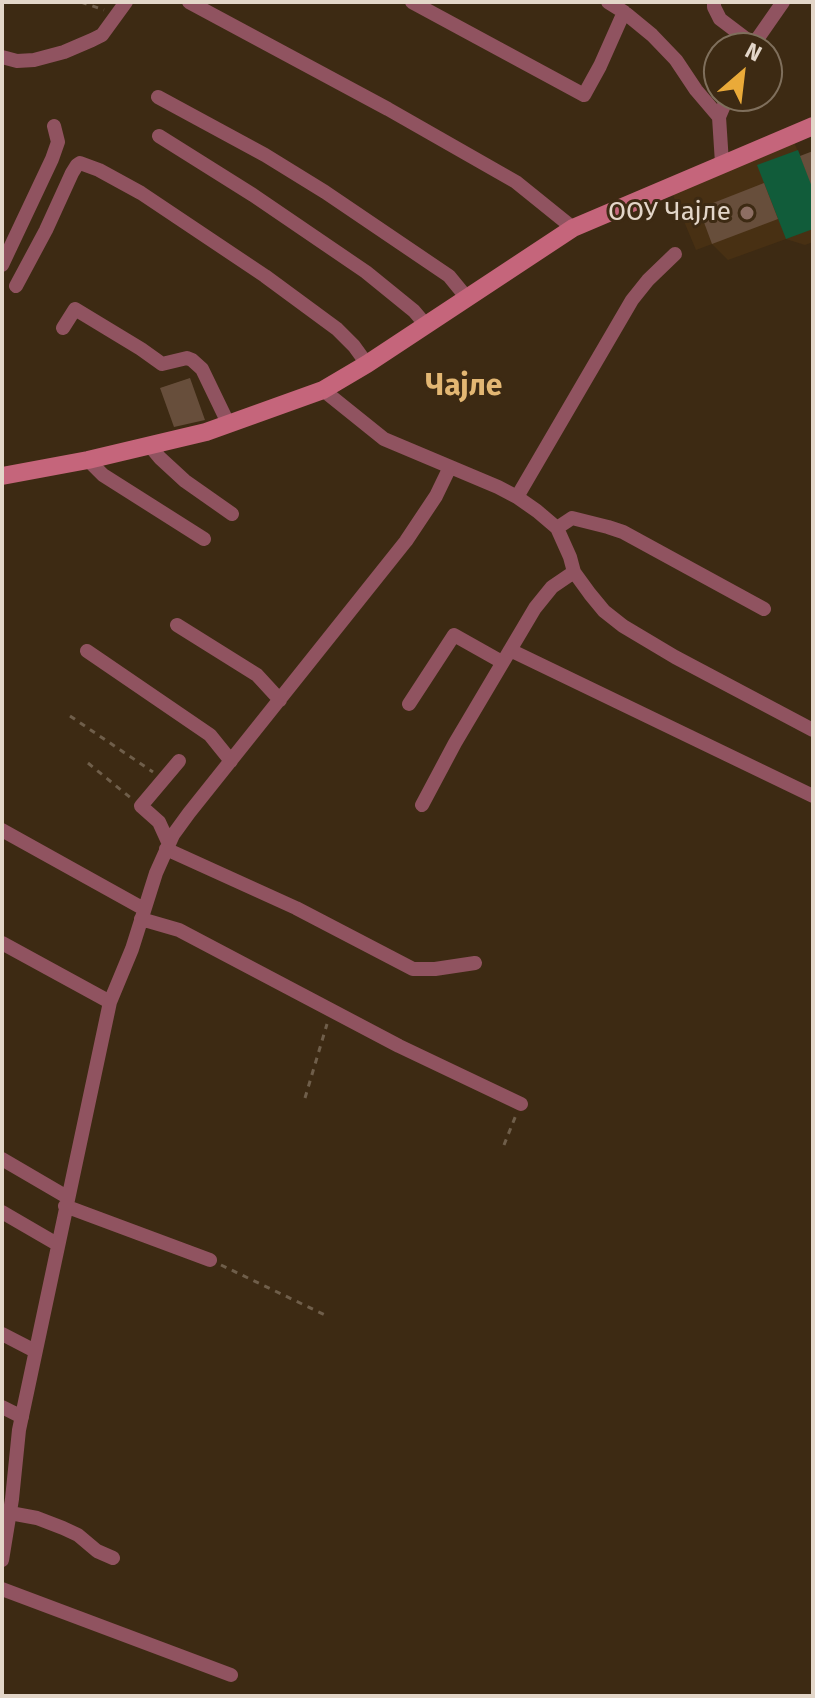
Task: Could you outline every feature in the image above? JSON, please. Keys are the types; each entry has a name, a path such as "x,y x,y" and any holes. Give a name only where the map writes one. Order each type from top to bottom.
{"main road":[{"path":"2,476 88,460 229,425 323,390 573,228 813,126"}],"street":[{"path":"2,57 17,61 34,60 64,52 102,35 126,2"},
{"path":"189,2 516,182 573,228"},
{"path":"412,2 584,95 624,12"},
{"path":"608,2 652,35 676,60 719,117"},
{"path":"714,2 720,19 735,32"},
{"path":"762,32 783,2"},
{"path":"158,97 265,155 325,192 449,276 467,298"},
{"path":"721,112 722,163"},
{"path":"2,265 52,159 58,142 54,126"},
{"path":"159,136 366,272 414,311 425,324"},
{"path":"16,286 72,173 80,163 141,193 265,276 337,329 367,364"},
{"path":"517,497 632,300 675,254"},
{"path":"63,328 75,309 162,364 187,358 192,360 202,369 229,425"},
{"path":"323,390 384,439 517,497 537,511 557,528 574,572 604,611 623,626 813,730"},
{"path":"150,446 185,481 232,514"},
{"path":"88,460 103,475 204,539"},
{"path":"2,1560 22,1417 110,1002 168,846 189,813 406,541 436,496 450,467"},
{"path":"557,528 572,518 623,532 764,609"},
{"path":"422,805 455,743 543,596 574,572"},
{"path":"177,625 257,675 280,700"},
{"path":"409,704 454,635 813,796"},
{"path":"87,651 210,735 231,761"},
{"path":"179,761 141,806 159,822 168,846 413,969 475,963"},
{"path":"2,830 142,914 179,930 399,1046 521,1104"},
{"path":"2,943 110,1002"},
{"path":"2,1159 66,1202 210,1260"},
{"path":"2,1212 57,1244"},
{"path":"2,1334 35,1351"},
{"path":"2,1407 22,1417"},
{"path":"10,1513 37,1518 63,1528 113,1558"},
{"path":"2,1589 231,1675"}],"path":[{"path":"81,2 116,15"},
{"path":"70,716 163,780"},
{"path":"88,763 141,806"},
{"path":"305,1098 331,1010"},
{"path":"504,1145 521,1104"},
{"path":"210,1260 325,1315"}],"shaded area":[{"name":"ООУ Чајле","path":"791,135 810,180 813,180 813,242 805,245 786,239 728,260 712,244 696,250 670,188"}],"green space":[{"path":"798,150 813,188 813,229 786,239 757,165"}],"building":[{"path":"813,151 813,187 812,187 800,156"},
{"path":"764,183 778,219 712,244 702,217 716,212 713,203"},
{"path":"190,378 205,420 174,427 160,388"}],"place":[{"name":"ООУ Чајле","path":"747,213"}],"district":[{"name":"Чајле","path":"464,387"}]}
